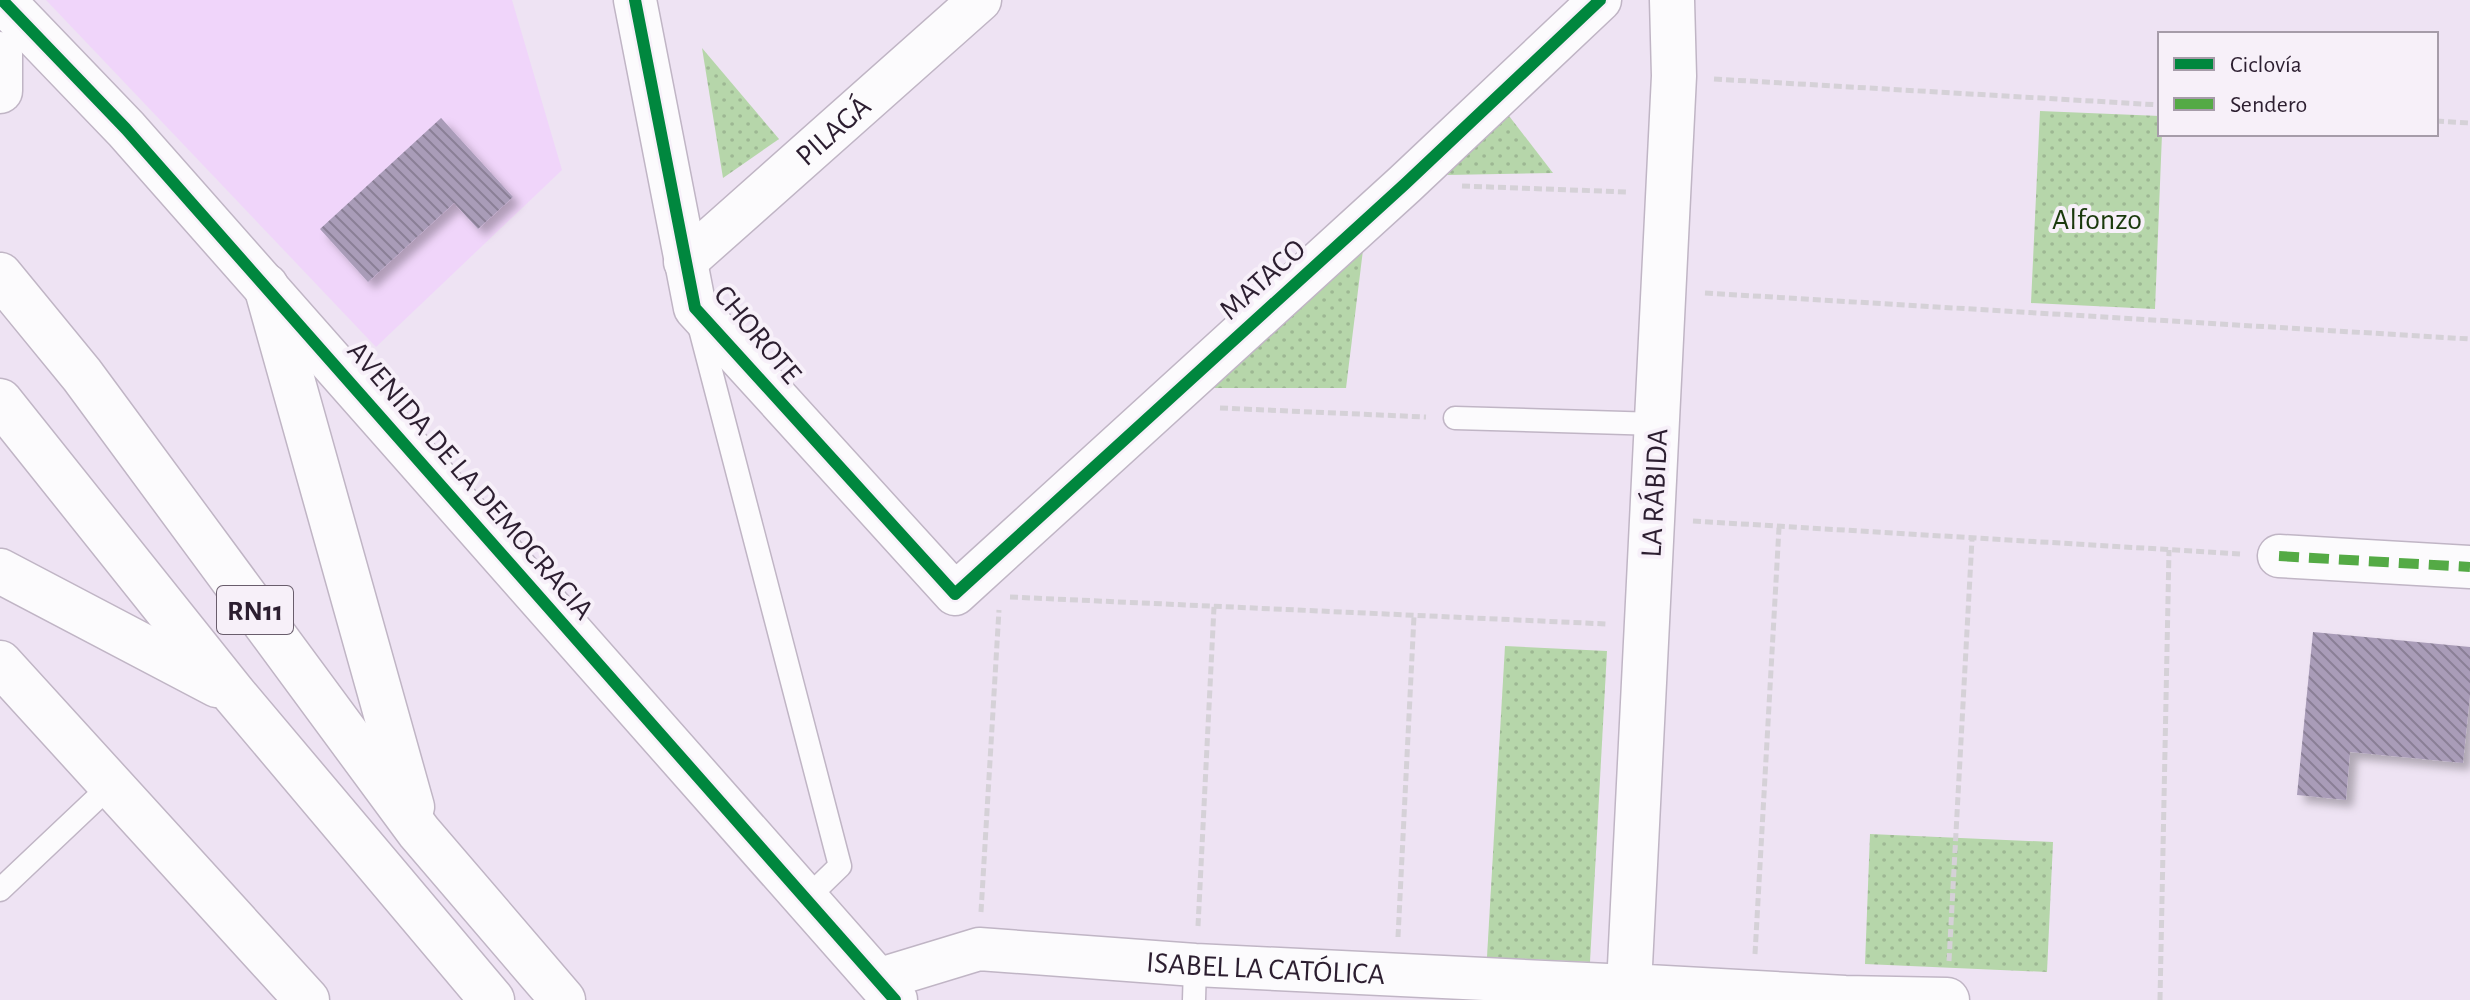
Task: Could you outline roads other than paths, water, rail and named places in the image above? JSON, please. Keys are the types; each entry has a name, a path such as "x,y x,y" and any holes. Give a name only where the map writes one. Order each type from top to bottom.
{"main road":[{"name":"AVENIDA DE LA DEMOCRACIA","path":"2,0 126,129 806,899 876,993"},
{"name":"LA RÁBIDA","path":"1629,986 1669,194 1674,76 1672,0"},
{"path":"0,54 0,91"},
{"name":"RN11","path":"0,275 82,375 419,832 563,1000"},
{"path":"266,286 419,832"},
{"name":"RN11","path":"0,401 234,694 492,1000"},
{"path":"0,571 234,694"},
{"path":"4,676 111,785 307,1000"},
{"name":"ISABEL LA CATÓLICA","path":"1629,986 1947,1000"}],"street":[{"name":"CHOROTE","path":"635,0 695,308 955,594"},
{"name":"PILAGÁ","path":"685,262 980,0"},
{"name":"MATACO","path":"955,594 1405,184 1600,0"},
{"path":"2279,556 2470,567"},
{"name":"ISABEL LA CATÓLICA","path":"876,993 979,949 1195,983 1396,974 1629,986"}],"lane":[{"path":"695,308 840,866 806,899"},
{"path":"1455,418 1658,424"},
{"path":"0,890 111,785"}],"park label":[{"name":"Alfonzo","path":"2097,219"}]}
